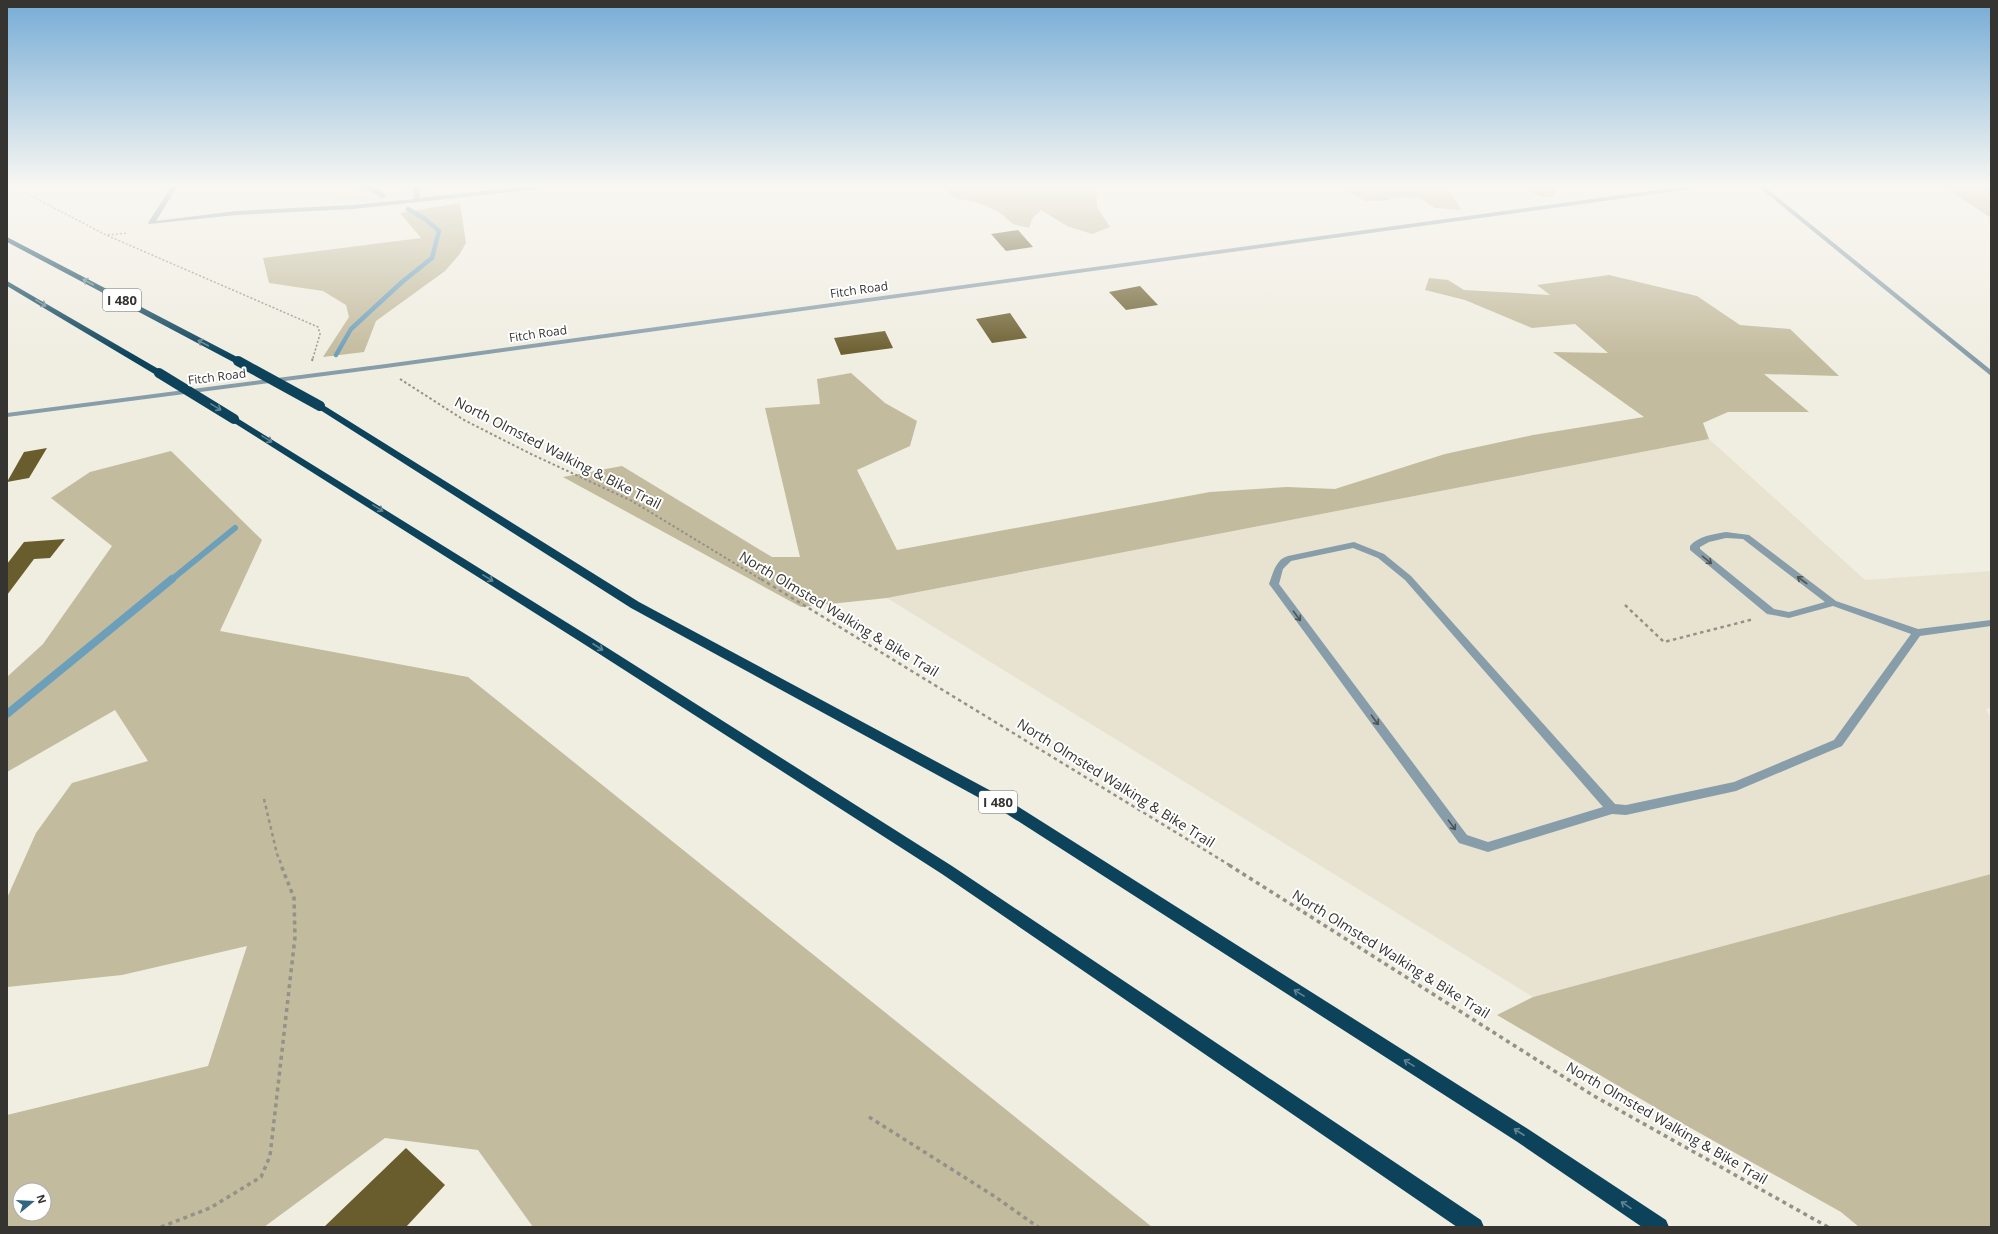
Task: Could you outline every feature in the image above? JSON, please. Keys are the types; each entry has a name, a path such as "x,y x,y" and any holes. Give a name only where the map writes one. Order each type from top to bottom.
{"highway":[{"name":"I 480","path":"12,242 320,406 635,605 1001,803 1516,1130 1659,1227"},
{"path":"7,283 234,419 585,638 947,870 1474,1227"}],"street":[{"name":"Fitch Road","path":"8,416 402,364 1294,242"},
{"path":"1829,242 1991,374"},
{"path":"1833,603 1789,615 1771,612 1695,550 1695,546 1700,542 1730,534 1746,537 1833,603 1917,633 1991,623"},
{"path":"1612,809 1408,578 1381,556 1354,545 1288,559 1279,568 1274,584 1463,839 1488,847 1612,809 1626,810 1736,786 1838,743 1917,633"}],"path":[{"path":"121,242 318,327 320,334 312,363"},
{"name":"North Olmsted Walking & Bike Trail","path":"395,377 477,427 632,501 1159,821 1594,1096 1828,1227"},
{"path":"1625,605 1664,642 1758,618"},
{"path":"160,1227 210,1208 261,1177 270,1156 295,937 294,898 277,854 264,799"},
{"path":"869,1117 994,1196 1038,1227"}],"shaded area":[{"path":"393,242 466,242 466,243 459,255 445,271 376,321 364,352 323,357 349,317 346,305 323,291 269,283 263,258"},
{"path":"1609,275 1697,296 1740,325 1790,329 1839,376 1764,374 1809,412 1728,412 1703,423 1709,439 887,598 801,607 563,477 622,466 772,557 800,557 765,408 820,404 817,379 851,373 885,403 917,421 910,446 857,470 897,550 1210,492 1287,487 1335,489 1445,454 1533,435 1644,417 1553,352 1608,353 1575,324 1532,328 1465,300 1425,290 1429,278 1448,280 1464,290 1550,295 1537,285"},
{"path":"1709,439 1865,580 1991,571 1991,708 1986,709 1991,718 1991,874 1533,997 887,598"},
{"path":"171,451 262,540 220,631 468,677 1152,1227 533,1227 478,1150 385,1138 264,1227 7,1227 7,1115 208,1066 247,946 122,975 7,987 7,898 36,833 72,783 148,761 115,710 7,772 7,677 43,644 112,546 51,498 90,472"},
{"path":"1991,874 1991,1227 1859,1227 1841,1212 1687,1126 1497,1015 1533,997"}],"building":[{"path":"998,242 1028,242 1033,247 1006,251"},
{"path":"1140,286 1158,305 1126,310 1109,292"},
{"path":"1010,313 1027,338 992,343 976,319"},
{"path":"885,331 893,348 841,355 834,338"},
{"path":"47,448 29,478 7,482 24,452"},
{"path":"65,539 50,558 34,559 7,595 7,564 24,542"},
{"path":"406,1148 445,1185 406,1227 324,1227"}],"waterway":[{"path":"336,355 351,329 402,282 432,258 436,242"},
{"path":"171,580 235,528"},
{"path":"7,714 172,579"}]}
